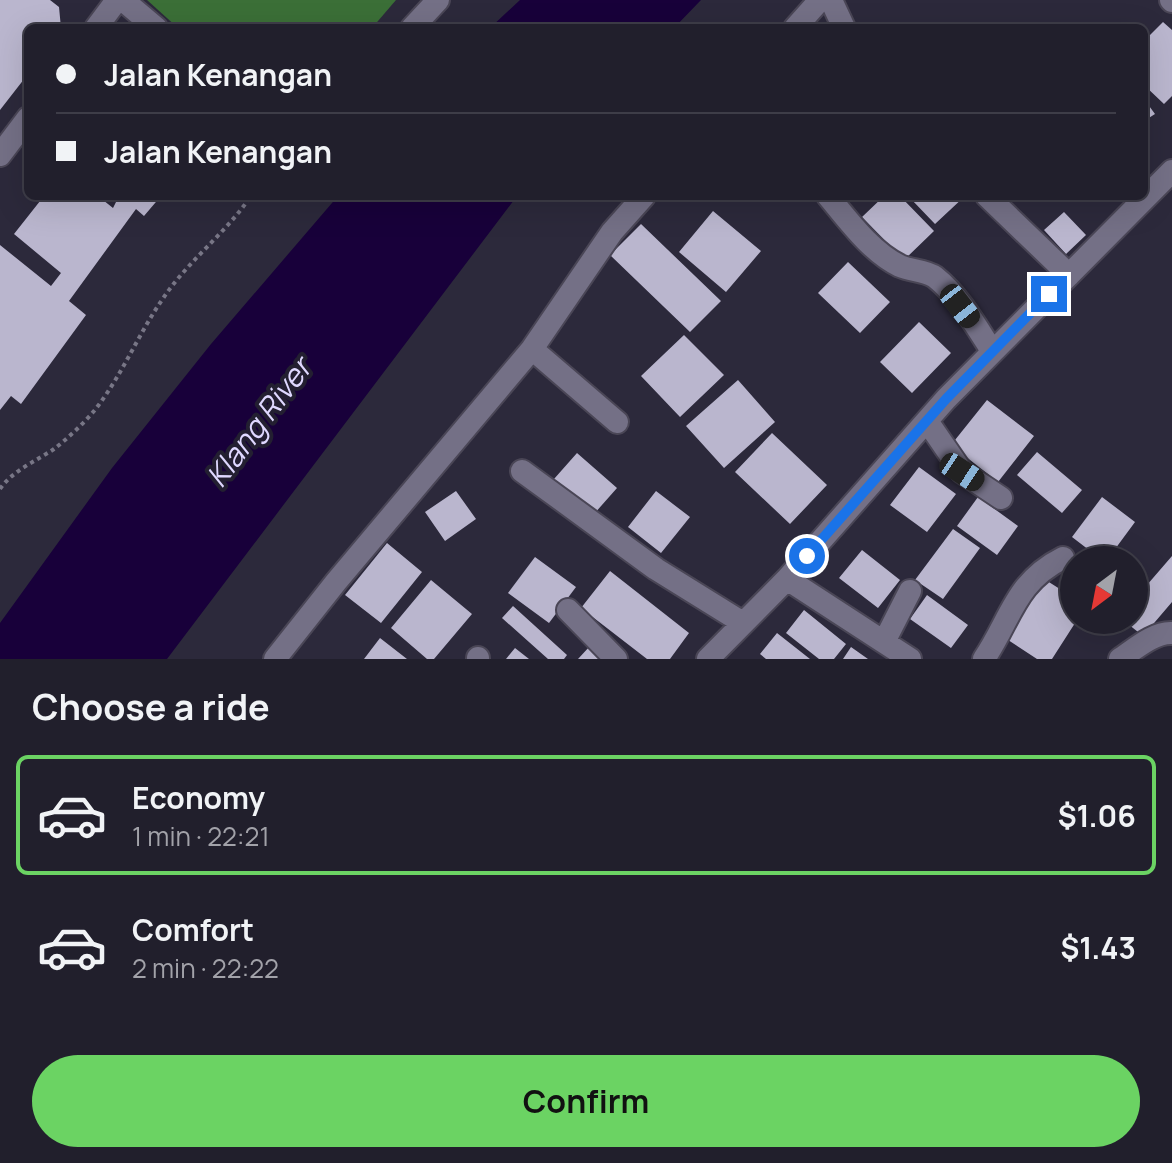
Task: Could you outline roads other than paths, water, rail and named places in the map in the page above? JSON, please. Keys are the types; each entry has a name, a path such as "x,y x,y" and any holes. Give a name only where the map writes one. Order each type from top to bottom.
{"street":[{"path":"99,24 120,0 151,24"},
{"path":"416,24 438,0"},
{"path":"799,24 820,0"},
{"path":"831,0 842,24"},
{"path":"0,155 24,123"},
{"path":"1148,195 1172,171"},
{"path":"275,659 532,349 612,232 640,200"},
{"path":"831,200 884,257 913,272 930,273 947,287 992,351"},
{"path":"991,200 1069,275"},
{"path":"708,659 787,579 992,351 1143,200"},
{"path":"532,349 617,422"},
{"path":"927,421 962,472 1001,498"},
{"path":"522,471 656,569 743,623"},
{"path":"984,659 1012,604 1030,581 1060,560"},
{"path":"787,579 910,659"},
{"path":"884,642 910,591"},
{"path":"568,610 616,659"},
{"path":"1120,659 1150,639 1166,632 1172,633"}],"water":[{"path":"520,0 701,0 678,24 494,24"},
{"name":"Klang River","path":"335,200 514,200 167,659 0,659 0,623 112,468 211,344"}]}
